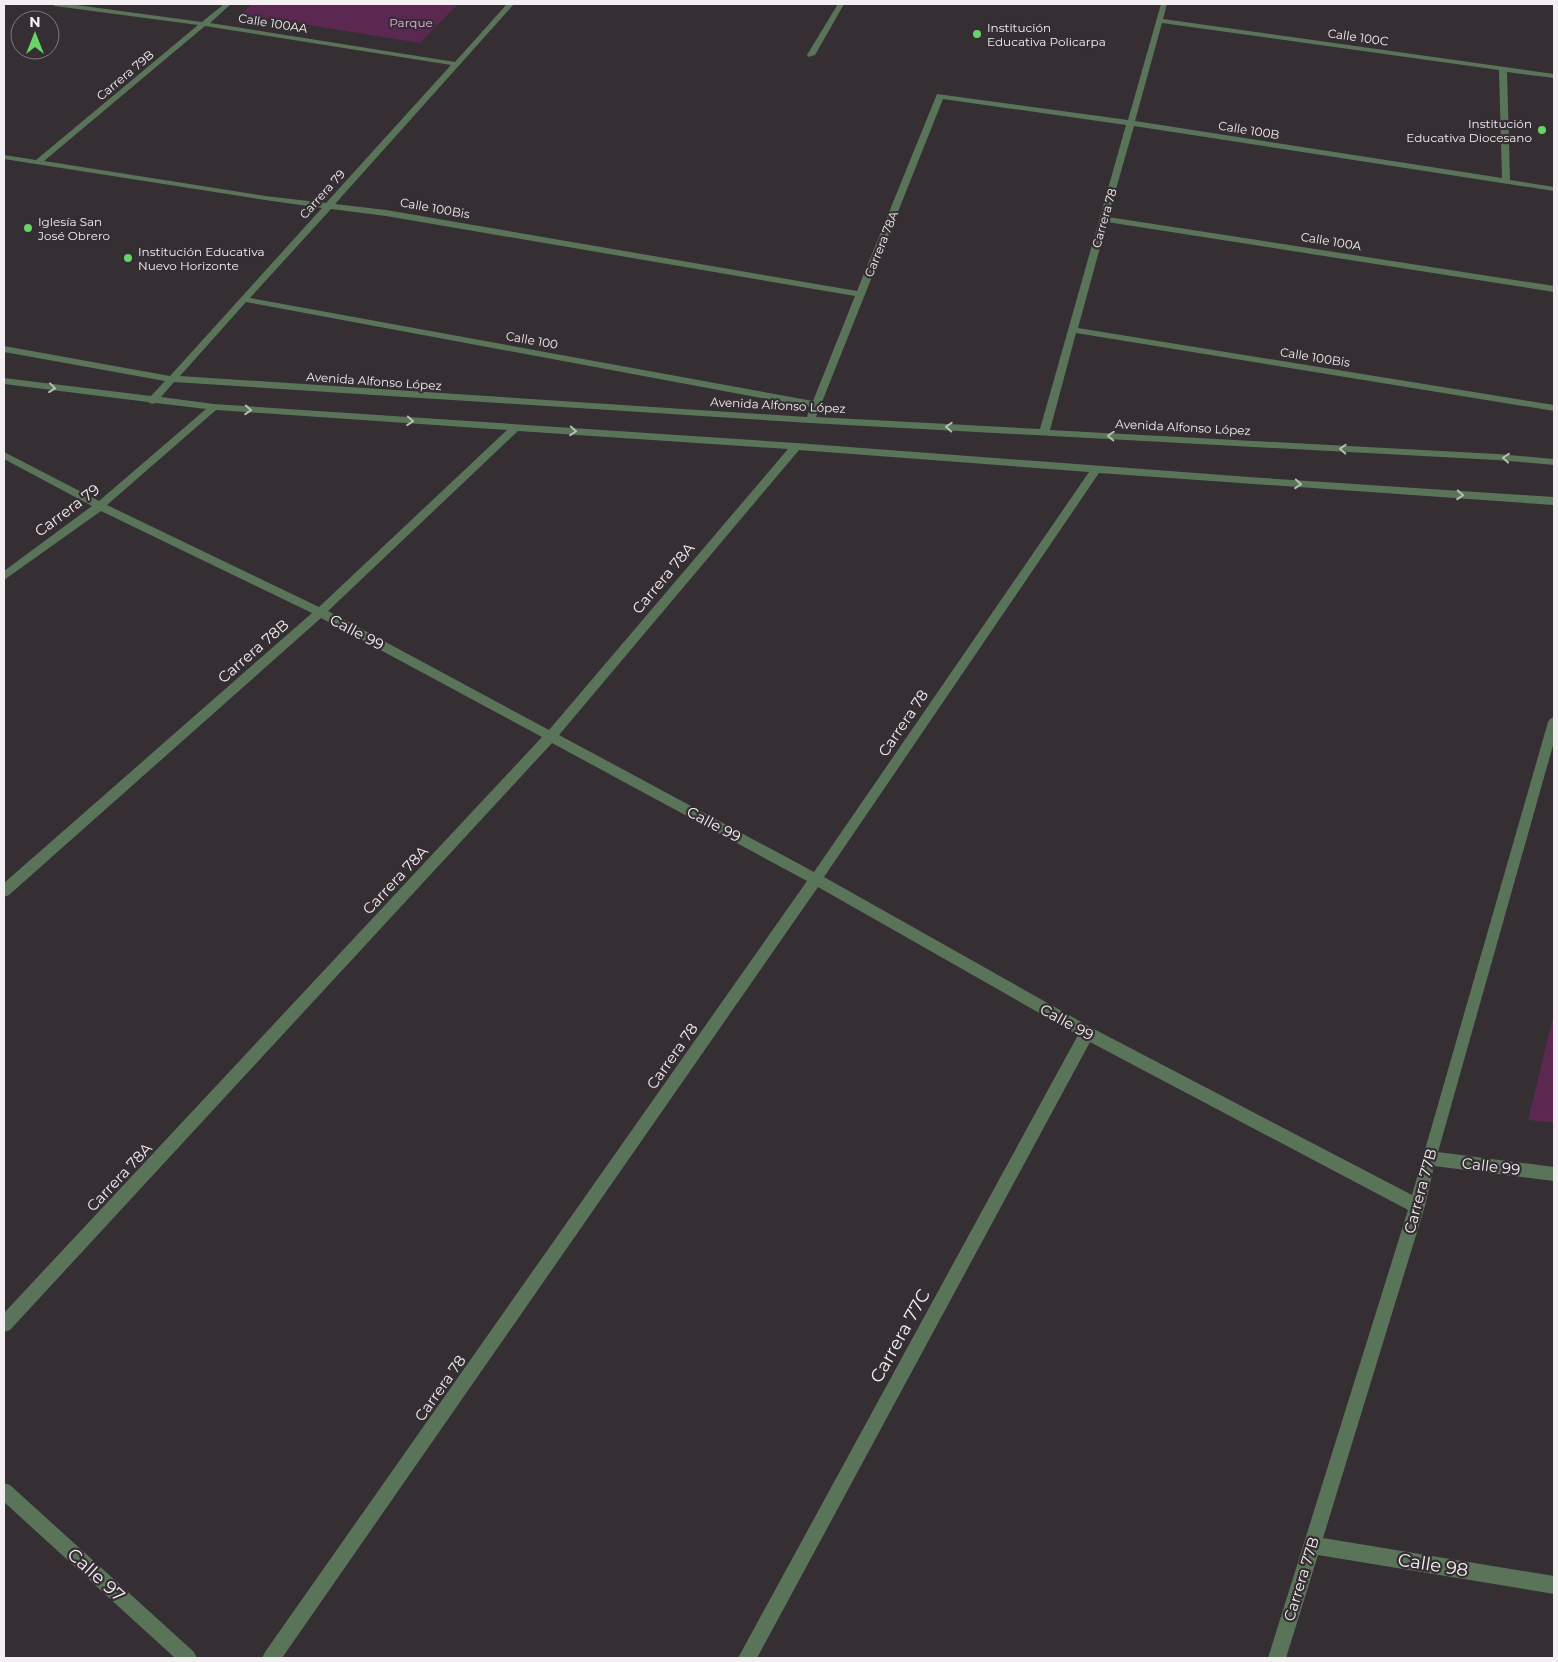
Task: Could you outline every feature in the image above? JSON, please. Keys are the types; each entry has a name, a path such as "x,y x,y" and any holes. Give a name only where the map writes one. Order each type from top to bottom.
{"street":[{"name":"Calle 100AA","path":"55,4 204,24 456,64"},
{"name":"Carrera 79B","path":"38,163 228,4"},
{"name":"Carrera 79","path":"152,401 511,4"},
{"path":"811,55 841,4"},
{"name":"Carrera 78","path":"1044,432 1164,4"},
{"name":"Calle 100C","path":"1159,20 1554,76"},
{"path":"1503,68 1506,182"},
{"name":"Calle 100B","path":"940,96 1130,123 1554,190"},
{"name":"Carrera 78A","path":"810,420 940,96"},
{"name":"Calle 100Bis","path":"4,157 327,207 386,213 861,294"},
{"name":"Calle 100A","path":"1104,219 1554,289"},
{"name":"Calle 100","path":"243,299 817,405"},
{"name":"Calle 100Bis","path":"1073,330 1554,408"},
{"name":"Avenida Alfonso López","path":"4,349 172,379 438,398 1497,457 1554,462"},
{"path":"4,382 214,407 796,446 1554,501"},
{"name":"Carrera 79","path":"4,576 100,506 214,407"},
{"name":"Carrera 78B","path":"4,891 320,612 515,428"},
{"name":"Carrera 78A","path":"4,1324 551,736 796,446"},
{"name":"Calle 99","path":"4,455 100,506 320,612 816,879 1087,1033 1418,1206"},
{"name":"Carrera 78","path":"271,1658 816,879 1096,468"},
{"name":"Carrera 77B","path":"1277,1658 1418,1206 1429,1158 1554,722"},
{"name":"Carrera 77C","path":"747,1658 1087,1033"},
{"name":"Calle 99","path":"1429,1158 1554,1174"},
{"name":"Calle 97","path":"4,1491 188,1658"},
{"name":"Calle 98","path":"1311,1545 1554,1585"}],"green space":[{"name":"Parque","path":"253,4 458,4 420,43 240,14"},
{"path":"1554,1014 1554,1123 1528,1120"}],"place":[{"name":"Institución Educativa Policarpa","path":"977,34"},
{"name":"Institución Educativa Diocesano","path":"1542,130"},
{"name":"Iglesía San José Obrero","path":"28,228"},
{"name":"Institución Educativa Nuevo Horizonte","path":"128,258"}]}
